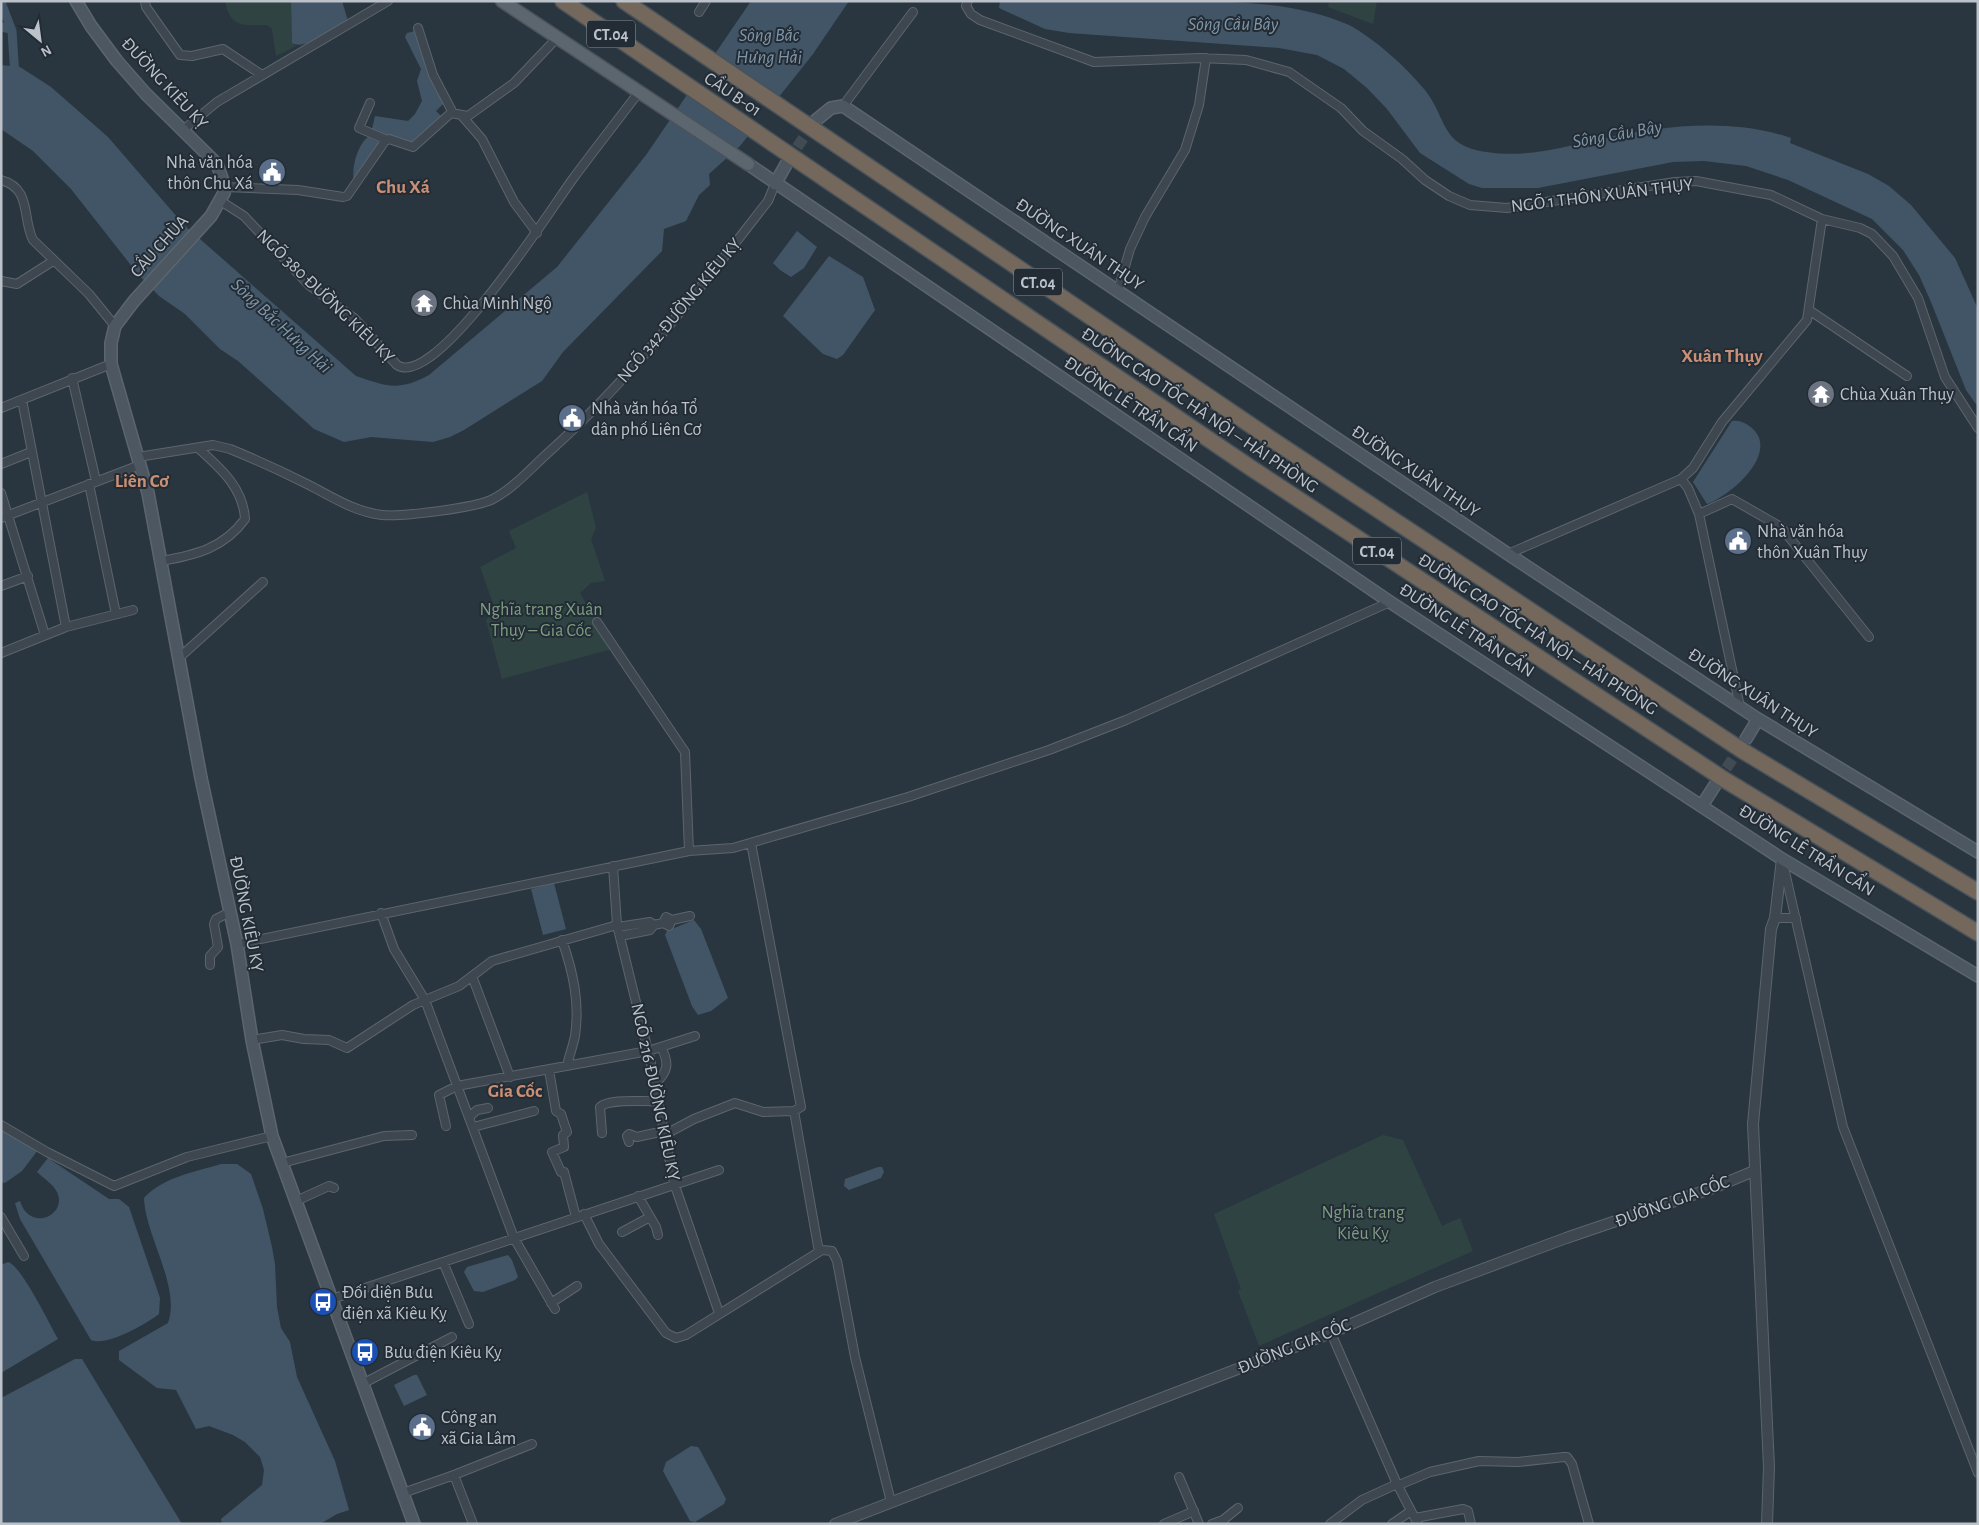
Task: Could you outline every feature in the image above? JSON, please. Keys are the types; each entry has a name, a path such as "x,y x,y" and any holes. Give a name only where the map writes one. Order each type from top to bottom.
{"highway":[{"name":"CẦU B-01","path":"562,1 787,157"},
{"name":"CẦU B-01","path":"624,1 810,123"},
{"name":"ĐƯỜNG CAO TỐC HÀ NỘI – HẢI PHÒNG","path":"810,123 1279,445 1743,751 1978,892"},
{"name":"ĐƯỜNG CAO TỐC HÀ NỘI – HẢI PHÒNG","path":"787,157 1251,468 1716,774 1978,933"},
{"path":"1279,445 1746,747 1978,882"}],"main road":[{"name":"ĐƯỜNG KIÊU KỴ","path":"76,1 91,26 117,61 217,164 225,186"},
{"path":"502,1 748,164"},
{"path":"810,123 831,108 842,106"},
{"name":"ĐƯỜNG XUÂN THỤY","path":"842,106 1508,554 1758,719 1978,852"},
{"path":"775,184 787,157"},
{"name":"ĐƯỜNG LÊ TRẦN CẨN","path":"748,164 1390,602 1703,804 1782,859 1978,976"},
{"path":"219,200 224,193 225,186"},
{"name":"CẦU CHÙA","path":"134,301 211,216 219,200"},
{"name":"ĐƯỜNG KIÊU KỴ","path":"134,301 115,326 111,343 111,364 139,461 161,561 201,778 237,944 252,1040 272,1136 364,1383 414,1524"},
{"path":"1746,738 1758,719"},
{"path":"1703,804 1717,782"}],"street":[{"path":"145,1 146,7 180,55 192,56 223,49 262,75"},
{"path":"183,130 217,102 388,1"},
{"path":"699,12 706,1"},
{"name":"NGÕ 1 THÔN XUÂN THỤY","path":"968,1 966,6 971,14 980,20 1094,62 1206,58 1246,60 1288,72 1341,108 1363,131 1402,158 1426,180 1456,199 1470,205 1507,208 1675,182 1696,182 1772,195 1822,219 1860,228 1872,234 1893,256 1918,298 1945,377 1978,428"},
{"path":"842,106 914,12"},
{"path":"418,28 433,75 453,113 462,116 468,116 508,88 557,38"},
{"path":"1118,291 1130,249 1145,217 1185,150 1199,105 1206,58"},
{"name":"NGÕ 380 ĐƯỜNG KIÊU KỴ","path":"219,200 254,225 300,276 354,318 402,369 416,367 443,347 479,306 537,233 571,180 639,92"},
{"path":"370,103 359,128 387,140 413,148 453,113"},
{"path":"462,116 482,139 514,202 537,233"},
{"path":"225,186 298,190 343,197 351,192 387,140"},
{"path":"1,180 12,185 25,200 29,233 33,240 89,294 115,326"},
{"name":"NGÕ 342 ĐƯỜNG KIÊU KỴ","path":"1,518 93,483 139,461 213,445 230,449 365,512 383,516 405,515 484,503 513,484 577,427 635,364 692,299 768,201 775,184"},
{"path":"1508,554 1681,479 1693,468 1722,422 1804,324 1809,310 1822,219"},
{"path":"1,282 17,284 53,261"},
{"path":"1809,310 1907,376"},
{"path":"1,408 111,364"},
{"path":"72,378 116,614"},
{"path":"22,400 40,503 66,627"},
{"path":"161,561 186,557 218,544 234,534 246,519 245,508 230,478 198,448"},
{"path":"1,464 31,452"},
{"path":"1681,479 1688,488 1700,514 1740,707"},
{"path":"1,493 10,515 45,635"},
{"path":"1700,514 1725,500 1732,499 1782,527 1869,637"},
{"path":"1,586 28,576"},
{"path":"180,657 263,582"},
{"path":"237,944 689,851 733,848 908,797 1049,750 1126,720 1390,602"},
{"path":"1,653 66,627 133,610"},
{"path":"597,622 685,752 689,851"},
{"path":"629,1142 627,1136 629,1134 637,1137 664,1133 735,1103 763,1112 794,1111 800,1109 801,1101 751,843"},
{"path":"1767,1524 1769,1451 1754,1171 1754,1124 1771,929 1776,918 1782,859"},
{"path":"1782,859 1843,1127 1978,1473"},
{"name":"NGÕ 216 ĐƯỜNG KIÊU KỴ","path":"613,866 618,926 655,1083 674,1183 718,1313"},
{"path":"210,965 210,956 218,947 214,924 216,919 230,912"},
{"path":"381,914 394,949 425,1000 514,1238 553,1306 577,1286"},
{"path":"620,936 650,930 654,925 663,923 669,926 672,920 690,916"},
{"path":"1776,918 1796,918"},
{"path":"252,1040 282,1035 304,1039 329,1040 347,1048 413,1005 459,986 492,960 618,926 650,922 654,925"},
{"path":"562,940 574,976 576,999 574,1039 567,1066"},
{"path":"472,976 510,1077"},
{"path":"446,1126 439,1095 457,1086 648,1051 695,1036"},
{"path":"655,1083 662,1077 667,1064 661,1047"},
{"path":"549,1070 556,1111 561,1114 567,1132 563,1135 564,1147 552,1152 552,1156 561,1172 564,1172 580,1216 666,1333 676,1338 681,1337 819,1252 828,1250 832,1252 837,1262 855,1357 891,1502"},
{"path":"602,1132 600,1107 604,1103 611,1101 626,1103 658,1101"},
{"path":"469,1117 477,1110 488,1108"},
{"path":"473,1127 534,1110"},
{"path":"794,1111 819,1252"},
{"path":"1,1124 46,1152 114,1186 186,1157 272,1136"},
{"path":"282,1163 384,1136 412,1135"},
{"path":"332,1299 674,1183 719,1170"},
{"name":"ĐƯỜNG GIA CỐC","path":"835,1524 1331,1333 1435,1287 1566,1238 1705,1191 1754,1171"},
{"path":"296,1201 329,1186 334,1188"},
{"path":"638,1196 658,1235"},
{"path":"1,1217 24,1256"},
{"path":"622,1232 650,1217"},
{"path":"443,1262 468,1324"},
{"path":"1331,1333 1398,1485 1415,1517"},
{"path":"364,1383 452,1337"},
{"path":"403,1493 532,1444"},
{"path":"1330,1524 1362,1500 1430,1472 1479,1461 1518,1462 1564,1456 1570,1460 1576,1472 1589,1524"},
{"path":"454,1475 473,1524"},
{"path":"1179,1477 1199,1524"},
{"path":"1212,1524 1224,1522 1238,1508"},
{"path":"1392,1524 1415,1517 1463,1509 1468,1511 1471,1524"},
{"path":"1164,1524 1194,1511"}],"green space":[{"path":"225,1 291,1 292,43 296,46 276,56 272,29 267,25 240,24 231,17"},
{"path":"1329,1 1377,1 1373,24 1328,7"},
{"name":"Nghĩa trang Xuân Thụy – Gia Cốc","path":"587,492 596,528 591,539 605,581 591,583 580,593 612,649 502,679 486,620 495,609 480,567 516,548 509,531"},
{"name":"Nghĩa trang Kiêu Kỵ","path":"1383,1135 1403,1140 1442,1226 1460,1218 1473,1251 1259,1346 1238,1291 1241,1289 1214,1214"}],"water":[{"path":"291,1 342,1 348,21 312,41 298,45 292,43"},
{"name":"Sông Bắc Hưng Hải","path":"751,1 849,1 813,54 740,146 709,174 710,185 699,195 686,221 664,229 662,251 563,352 542,381 464,430 433,442 371,437 344,442 314,429 238,361 220,349 185,314 159,296 137,273 71,189 33,151 1,129 1,65 20,67 51,87 108,137 184,225 356,376 385,385 401,385 429,375 557,267 646,155"},
{"name":"Sông Cầu Bây","path":"1000,1 1231,2 1280,6 1327,17 1349,25 1389,54 1424,89 1452,137 1471,148 1486,152 1500,154 1528,153 1620,135 1694,126 1743,127 1791,138 1790,143 1868,174 1889,186 1911,205 1955,258 1978,309 1978,407 1966,390 1919,275 1903,250 1872,219 1788,180 1746,166 1704,161 1673,162 1538,188 1482,188 1469,184 1420,153 1387,109 1367,88 1344,69 1317,55 1279,48 1069,33 1045,29 999,8"},
{"path":"415,31 436,91 444,103 436,111 442,117 411,146 372,129 375,116 408,121 415,114 422,101 417,81 421,69 405,37 407,33"},
{"path":"368,137 381,143 354,181 356,157 364,140"},
{"path":"797,231 817,247 804,268 791,277 773,263"},
{"path":"829,256 863,277 875,310 843,355 837,359 823,354 783,316"},
{"path":"1732,421 1743,422 1753,429 1759,439 1760,450 1756,462 1739,483 1717,500 1707,504 1693,482"},
{"path":"554,883 566,929 543,935 531,889"},
{"path":"694,920 701,929 728,998 711,1011 698,1015 692,1006 665,935 667,931"},
{"path":"1,1127 38,1150 22,1171 5,1183 1,1182"},
{"path":"48,1158 109,1199 119,1199 129,1207 160,1298 159,1314 126,1333 106,1340 91,1340 20,1219 15,1203 20,1201 25,1211 39,1218 46,1217 57,1208 59,1200 57,1192 37,1172"},
{"path":"221,1164 237,1164 251,1174 263,1209 272,1247 275,1264 277,1307 281,1328 290,1342 297,1377 335,1461 349,1510 337,1514 320,1524 222,1524 221,1519 262,1485 264,1470 260,1457 245,1442 233,1435 209,1426 196,1429 176,1390 157,1388 119,1360 119,1351 168,1323 171,1309 170,1293 150,1228 144,1198 160,1185 170,1180"},
{"path":"882,1167 884,1172 881,1178 849,1190 844,1186 845,1179"},
{"path":"508,1255 512,1260 518,1277 515,1280 483,1292 474,1291 464,1272 467,1267"},
{"path":"8,1262 20,1273 58,1339 1,1373 1,1265"},
{"path":"75,1359 82,1359 182,1524 1,1524 1,1398"},
{"path":"417,1375 427,1395 404,1406 394,1385"},
{"path":"691,1446 698,1447 700,1450 726,1499 724,1504 695,1522 690,1521 663,1471 666,1462"}],"pier":[{"path":"709,59 776,104 755,131 689,87"}],"waterway":[{"path":"1,2 12,31 15,77"},
{"path":"1,27 11,29"}],"tunnel":[{"path":"788,161 814,122"},
{"path":"1717,782 1744,742"}],"place":[{"name":"Nhà văn hóa thôn Chu Xá","path":"272,172"},
{"name":"Chùa Minh Ngộ","path":"424,303"},
{"name":"Chùa Xuân Thụy","path":"1821,394"},
{"name":"Nhà văn hóa Tổ dân phố Liên Cơ","path":"572,418"},
{"name":"Nhà văn hóa thôn Xuân Thụy","path":"1738,541"},
{"name":"Đối diện Bưu điện xã Kiêu Kỵ","path":"323,1302"},
{"name":"Bưu điện Kiêu Kỵ","path":"365,1352"},
{"name":"Công an xã Gia Lâm","path":"422,1427"}],"district":[{"name":"Chu Xá","path":"403,186"},
{"name":"Xuân Thụy","path":"1722,355"},
{"name":"Liên Cơ","path":"142,480"},
{"name":"Gia Cốc","path":"515,1090"}]}
